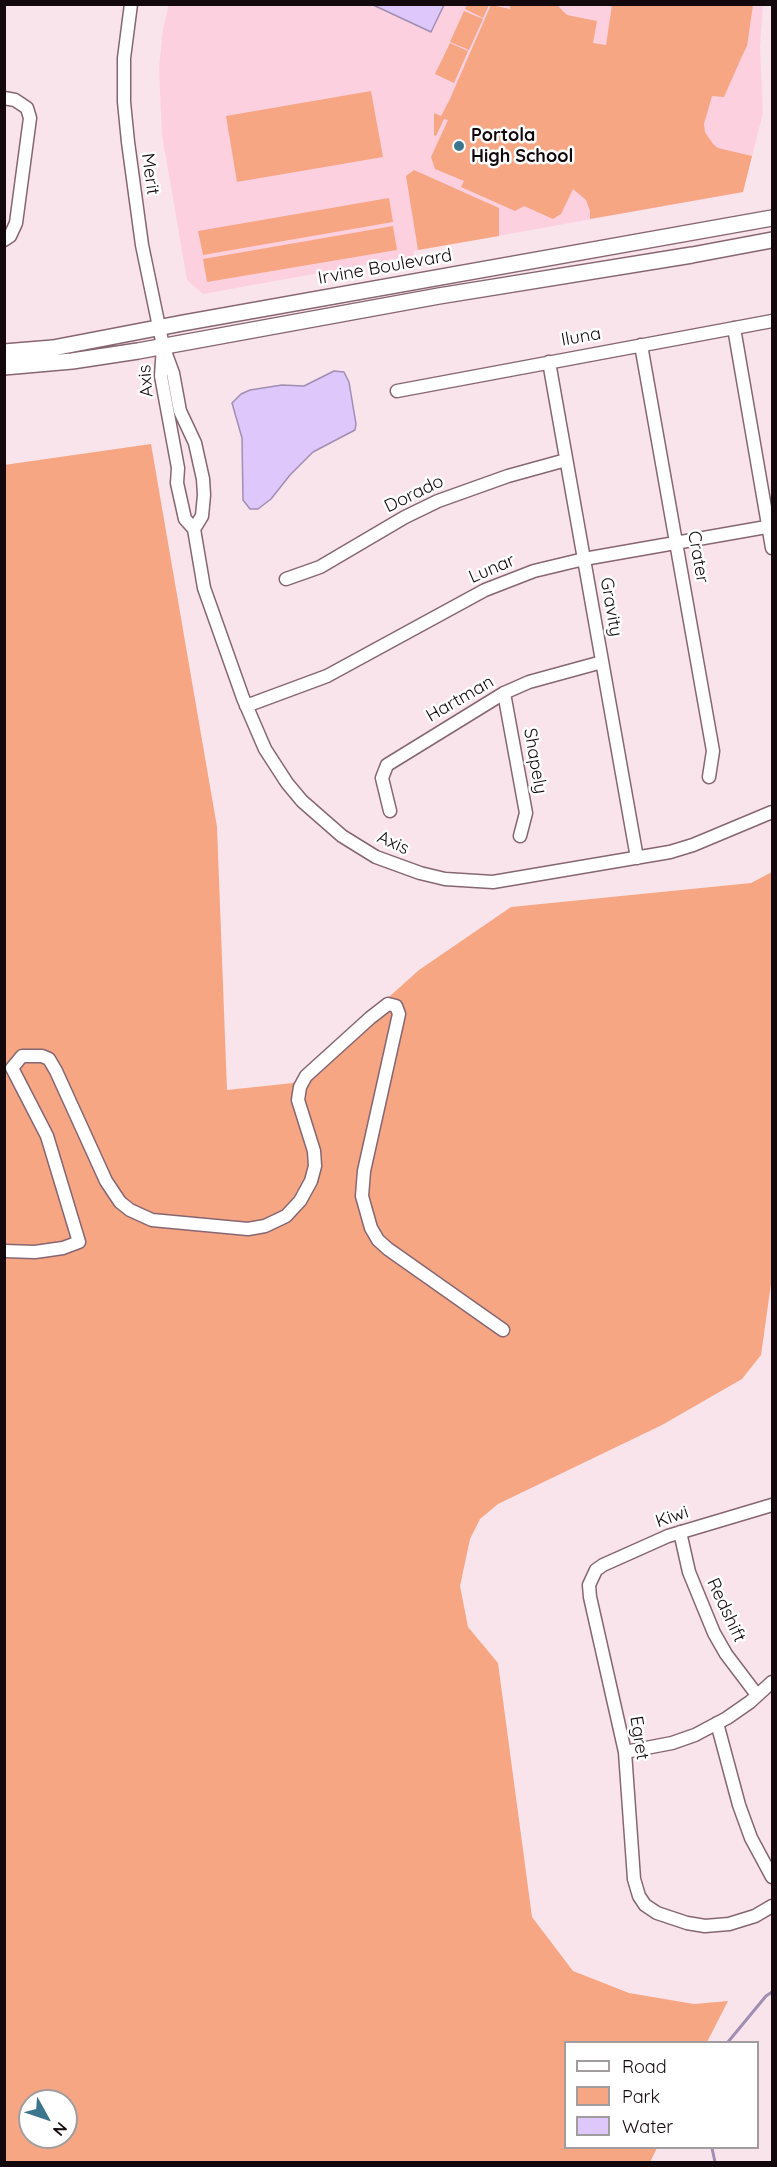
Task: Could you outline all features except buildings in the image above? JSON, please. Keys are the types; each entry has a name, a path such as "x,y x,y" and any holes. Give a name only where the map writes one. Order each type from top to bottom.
{"main road":[{"name":"Irvine Boulevard","path":"4,352 53,348 772,218"},
{"path":"4,367 72,361 163,346 439,296 772,240"}],"street":[{"name":"Merit","path":"132,4 123,58 124,102 142,245 163,346"},
{"path":"4,98 15,100 27,108 30,118 19,210 10,236 4,240"},
{"name":"Iluna","path":"397,391 772,321"},
{"path":"734,328 771,526 772,549"},
{"name":"Crater","path":"641,345 713,751 709,777"},
{"name":"Axis","path":"163,346 173,373 180,411 195,443 200,465 204,502 201,520 194,529"},
{"name":"Axis","path":"163,346 161,376 178,468 177,483 185,519 194,529 204,588 246,706 270,758 302,801 333,829 357,846 398,866 445,879 493,882 637,858 693,845 772,812"},
{"name":"Gravity","path":"549,362 637,858"},
{"name":"Dorado","path":"286,579 320,567 405,517 438,501 489,482 566,460"},
{"path":"178,468 200,465"},
{"name":"Lunar","path":"246,706 327,676 485,590 534,571 584,559 771,526"},
{"name":"Hartman","path":"390,811 382,778 387,765 504,693 528,682 602,662"},
{"name":"Shapely","path":"504,693 526,813 520,836"},
{"path":"4,1251 54,1249 79,1242 47,1137 12,1068 22,1056 42,1056 49,1059 106,1181 120,1202 130,1210 152,1221 248,1229 265,1226 286,1216 300,1201 311,1181 315,1166 314,1151 298,1100 300,1087 306,1076 388,1004 396,1006 399,1014 364,1171 362,1196 371,1228 388,1249 503,1330"},
{"name":"Kiwi","path":"591,1577 603,1565 680,1532 772,1505"},
{"name":"Redshift","path":"680,1532 689,1572 714,1633 726,1654 757,1695"},
{"name":"Egret","path":"591,1577 588,1585 590,1597 625,1752 634,1879 639,1896 645,1905 657,1913 687,1923 705,1926 729,1924 755,1916 772,1906"},
{"path":"625,1752 672,1743 695,1735 717,1724 772,1682"},
{"path":"717,1724 739,1805 751,1838 772,1877"}],"shaded area":[{"name":"Portola High School","path":"169,4 763,5 760,47 763,113 743,192 414,251 414,256 203,294 187,280 162,135 159,68 163,29"}],"green space":[{"path":"467,4 489,5 483,18 465,9"},
{"path":"491,5 510,9 510,5 557,5 567,15 597,21 593,43 606,45 612,5 753,5 747,46 724,97 712,96 704,124 705,132 718,148 752,156 743,192 590,219 586,200 573,189 561,214 553,219 524,206 515,211 461,187 464,181 435,169 431,157 448,120 444,119 436,136 434,135 434,113 441,116 449,101"},
{"path":"464,11 483,19 469,50 450,42"},
{"path":"450,43 468,51 454,83 435,74"},
{"path":"371,91 383,157 237,182 226,116"},
{"path":"414,170 499,208 499,236 418,250 406,176"},
{"path":"389,198 393,222 203,255 198,231"},
{"path":"393,226 397,250 207,282 203,259"},
{"path":"151,444 217,827 227,1090 293,1083 419,970 511,907 751,883 772,872 772,1277 761,1355 742,1379 662,1425 498,1504 480,1519 470,1539 460,1586 468,1627 498,1663 532,1917 573,1971 629,1993 694,2004 728,2001 708,2041 564,2041 564,2149 656,2149 650,2162 5,2162 4,465"}],"water":[{"path":"371,4 443,4 444,5 431,32"},
{"path":"334,371 344,372 349,382 355,430 313,452 290,475 271,499 258,509 250,509 243,500 242,438 232,403 241,394 250,390 282,385 304,386"}],"waterway":[{"path":"729,2041 766,1996 772,1992"},
{"path":"712,2149 715,2162"}],"place":[{"name":"Portola High School","path":"459,146"}]}
